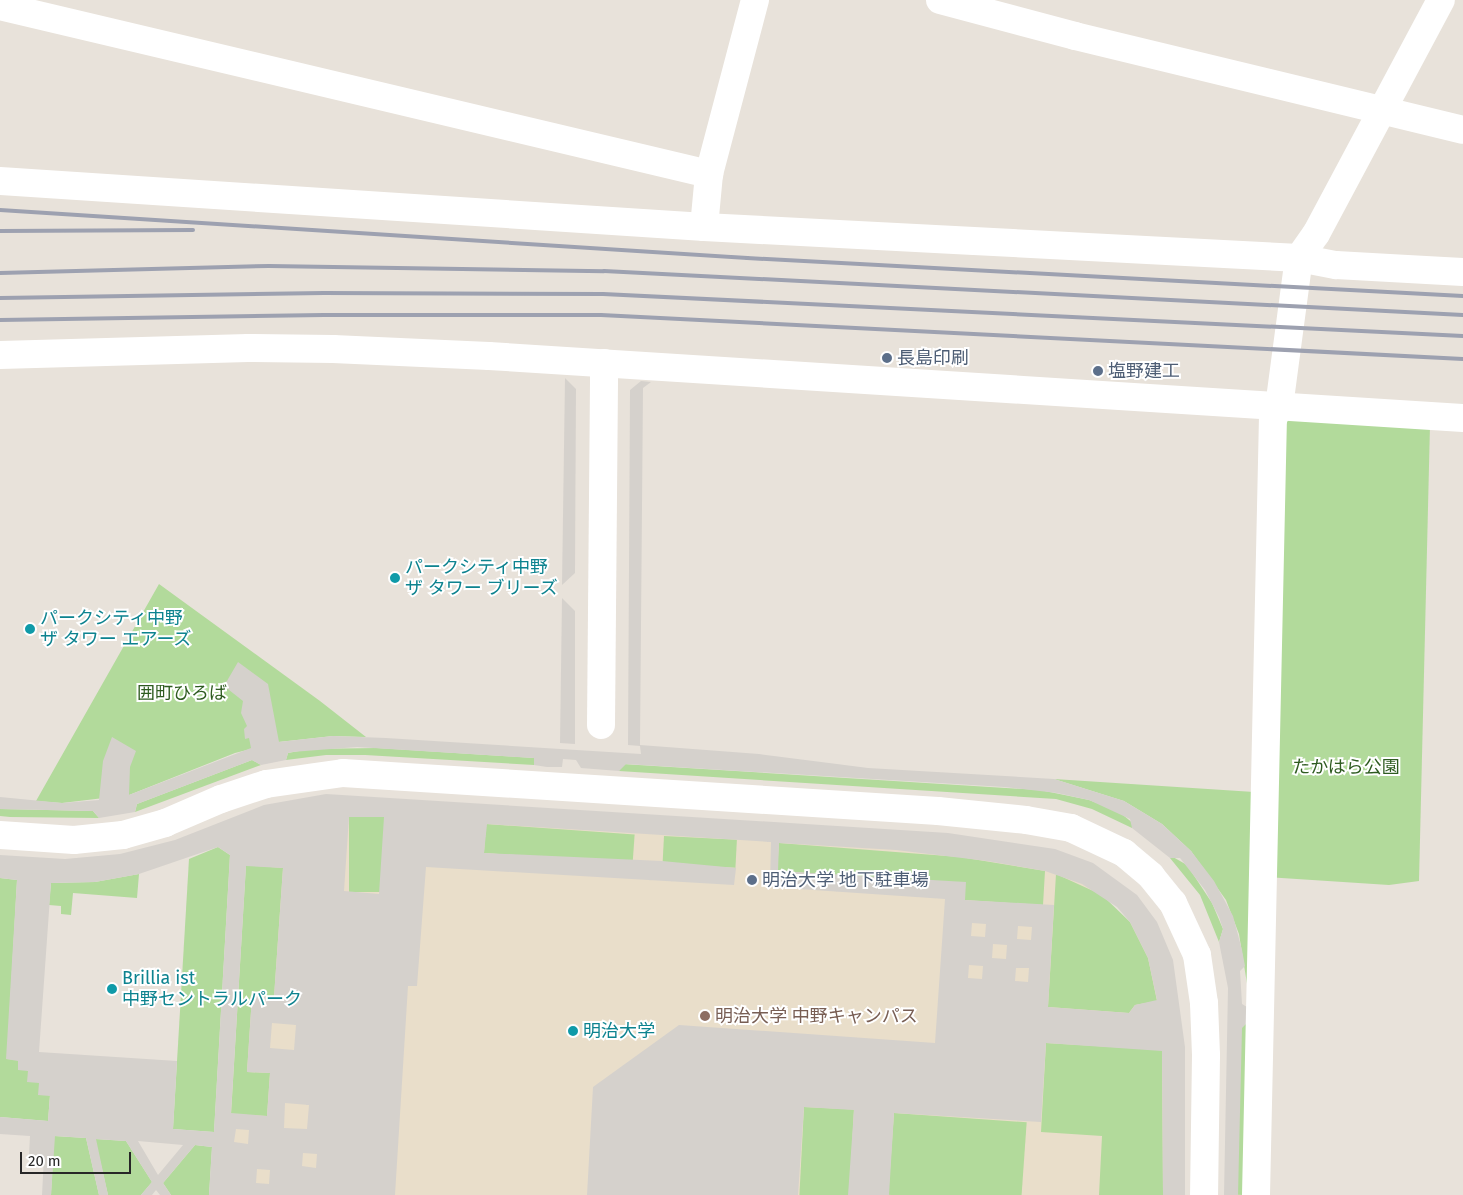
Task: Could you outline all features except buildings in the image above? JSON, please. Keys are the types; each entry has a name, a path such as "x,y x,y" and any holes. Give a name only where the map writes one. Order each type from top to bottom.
{"street":[{"path":"704,227 709,174 755,0"},
{"path":"940,0 1075,36 1381,108 1463,130"},
{"path":"1256,1195 1268,574 1273,419 1279,407 1299,258 1316,234 1381,108 1441,0"},
{"path":"0,6 709,174"},
{"path":"0,181 704,227 1299,258 1336,265 1463,272"},
{"path":"0,355 248,348 333,349 604,363 1463,418"},
{"path":"601,726 604,363"},
{"path":"0,835 74,840 123,835 165,823 220,799 266,784 343,774 938,811 1026,820 1071,828 1124,853 1151,876 1173,903 1197,955 1204,1003 1206,1055 1204,1195"}],"shaded area":[{"path":"565,378 576,389 575,573 562,585"},
{"path":"641,381 651,382 643,388 640,745 759,754 868,768 1054,779 1124,801 1162,824 1191,851 1214,881 1233,916 1242,950 1245,966 1240,971 1242,1004 1247,1007 1247,1023 1242,1028 1238,1195 1224,1195 1228,988 1219,942 1223,929 1219,917 1205,890 1180,858 1170,858 1132,828 1130,819 1089,800 1057,793 1004,787 626,764 619,771 581,768 576,760 563,759 562,767 547,767 534,765 534,758 357,747 292,752 288,753 286,760 261,765 252,760 137,804 135,812 99,818 93,811 0,809 0,797 62,803 99,800 103,761 112,737 136,751 130,767 129,795 251,748 249,738 245,739 244,729 247,726 241,713 243,701 224,686 238,662 268,684 279,742 333,736 641,754 640,746 628,745 630,390"},
{"path":"562,598 575,611 575,744 560,743"},
{"path":"326,794 948,833 1055,849 1093,863 1137,895 1157,922 1173,960 1185,1047 1185,1195 1163,1195 1162,1051 1046,1043 1041,1122 894,1113 889,1195 848,1195 854,1110 804,1107 798,1195 587,1195 593,1087 679,1025 935,1043 945,899 770,887 771,842 487,824 484,853 662,861 736,868 734,885 426,867 417,986 408,986 395,1195 209,1195 212,1147 195,1145 163,1183 171,1195 160,1195 156,1190 152,1195 141,1195 152,1182 126,1141 96,1139 108,1195 99,1195 86,1138 55,1136 51,1195 42,1195 44,1156 29,1155 30,1136 0,1134 0,1117 48,1121 50,1096 38,1095 39,1083 27,1082 28,1071 18,1070 18,1061 6,1059 17,880 0,878 0,855 65,859 120,854 175,840 264,805","holes":["349,817 384,817 379,894 344,891","779,843 896,850 987,861 1045,871 1082,884 1117,907 1130,922 1148,958 1157,1000 1135,1005 1129,1013 1048,1007 1054,905 965,900 966,882 778,871","218,847 230,855 214,1132 173,1129 177,1061 39,1052 51,883 95,882 139,874","246,866 283,868 274,997 252,996 247,1072 270,1073 267,1116 231,1113","972,923 986,924 985,937 971,936","1018,926 1032,927 1031,940 1017,939","993,944 1007,945 1006,959 992,958","969,965 983,966 982,979 968,978","1016,968 1029,968 1028,982 1015,981","272,1023 296,1025 294,1050 270,1048","285,1103 309,1105 307,1129 284,1128","236,1129 249,1130 248,1144 234,1142","138,1141 183,1145 158,1175","303,1153 317,1154 316,1168 302,1166","257,1169 270,1170 269,1184 256,1183"]},
{"name":"明治大学 中野キャンパス","path":"278,810 1057,859 1160,949 1177,1195 226,1195 249,828"}],"green space":[{"name":"たかはら公園","path":"1283,417 1430,425 1419,881 1389,885 1268,877"},
{"name":"囲町ひろば","path":"159,584 320,701 366,737 333,736 278,742 235,753 129,795 62,803 36,801"},
{"path":"377,748 534,758 534,765 365,755 326,755 286,760 288,753 310,749"},
{"path":"252,760 261,765 135,812 137,804"},
{"path":"622,764 1040,790 1089,800 1118,811 1134,824 1132,828 1092,809 1056,799 619,771"},
{"path":"1054,779 1254,792 1248,990 1239,934 1226,900 1191,851 1162,824 1124,801"},
{"path":"0,809 93,811 99,818 10,817 0,816"},
{"path":"349,817 384,817 384,892 349,892"},
{"path":"486,824 635,834 633,863 484,853"},
{"path":"664,836 737,840 735,868 663,864"},
{"path":"779,843 960,857 1045,871 1043,905 965,900 965,883 777,871"},
{"path":"218,847 230,855 214,1132 173,1129 189,859"},
{"path":"1173,857 1187,865 1212,903 1223,929 1219,942 1200,895 1170,858"},
{"path":"246,865 283,868 274,997 252,996 247,1072 270,1073 267,1116 231,1114"},
{"path":"139,874 137,898 73,893 71,915 61,914 61,906 49,905 51,883 95,882"},
{"path":"1056,874 1102,895 1130,922 1148,958 1157,1001 1135,1005 1129,1013 1048,1007"},
{"path":"0,878 17,880 7,1059 18,1060 50,1095 48,1121 0,1117"},
{"path":"1240,1023 1247,1023 1244,1195 1237,1195"},
{"path":"1046,1043 1162,1050 1163,1195 1099,1195 1102,1136 1041,1132"},
{"path":"804,1107 854,1110 849,1195 799,1195"},
{"path":"894,1113 1027,1122 1022,1195 888,1195"},
{"path":"54,1136 86,1138 99,1195 51,1195"},
{"path":"95,1139 126,1141 152,1182 141,1195 108,1195"},
{"path":"195,1145 212,1147 209,1195 171,1195 163,1183"}],"railway":[{"path":"0,210 747,258 1463,296"},
{"path":"0,231 193,230"},
{"path":"0,273 269,266 604,271 1463,315"},
{"path":"0,298 324,293 603,294 1463,336"},
{"path":"0,320 324,315 601,315 1463,359"}],"place":[{"name":"長島印刷","path":"887,358"},
{"name":"塩野建工","path":"1098,371"},
{"name":"パークシティ中野 ザ タワー ブリーズ","path":"395,578"},
{"name":"パークシティ中野 ザ タワー エアーズ","path":"30,629"},
{"name":"明治大学 地下駐車場","path":"752,880"},
{"name":"Brillia ist 中野セントラルパーク","path":"112,989"},
{"name":"明治大学 中野キャンパス","path":"705,1016"},
{"name":"明治大学","path":"573,1031"}]}
